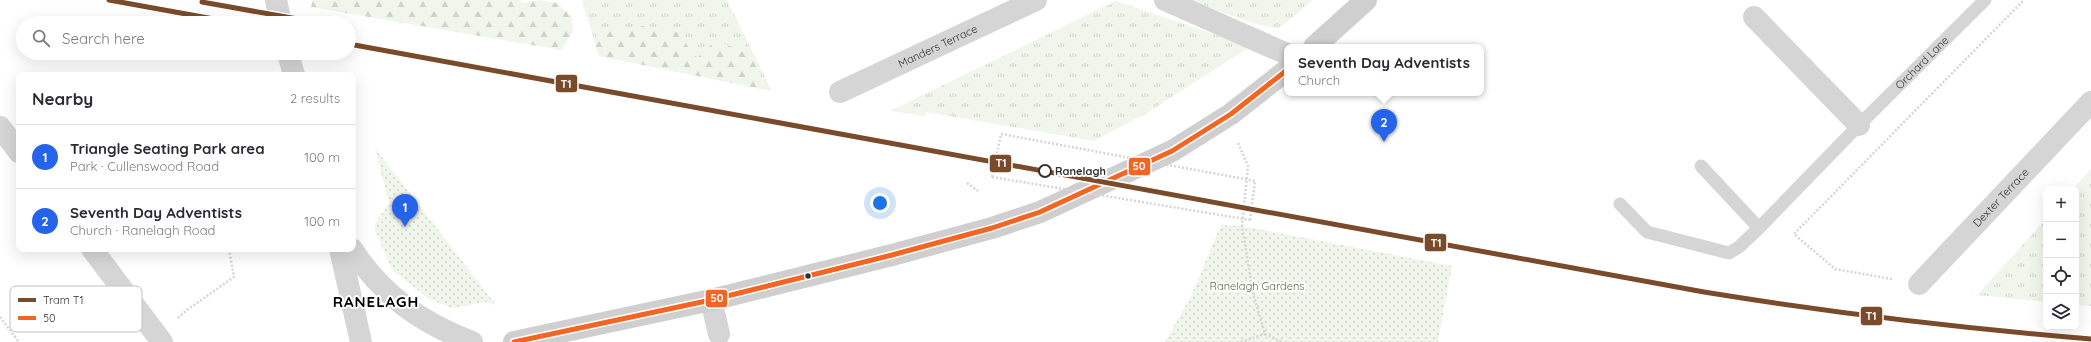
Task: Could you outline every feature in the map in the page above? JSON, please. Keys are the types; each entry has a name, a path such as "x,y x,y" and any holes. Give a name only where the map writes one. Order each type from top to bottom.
{"main road":[{"path":"1317,44 1366,0"},
{"path":"514,342 711,300 892,256 992,228 1046,209 1172,151 1231,114 1284,72"}],"street":[{"path":"276,0 279,16"},
{"name":"Manders Terrace","path":"840,92 1036,0"},
{"path":"1165,0 1284,53"},
{"path":"1754,17 1859,125"},
{"path":"290,60 293,72"},
{"name":"Dexter Terrace","path":"1919,284 2088,110"},
{"path":"0,127 16,148"},
{"path":"94,252 120,286"},
{"path":"341,252 361,342"},
{"path":"354,252 372,276 412,313 450,333 472,342"},
{"path":"711,300 720,334"},
{"path":"142,316 160,340"}],"lane":[{"name":"Orchard Lane","path":"1620,204 1647,232 1729,253 1739,247 1759,228 1859,125 1985,0"},
{"path":"1702,166 1759,228"}],"path":[{"path":"1919,284 1835,269 1794,234 2024,0"},
{"path":"1001,134 1254,181 1250,220 992,177 1001,134"},
{"path":"1238,144 1248,166 1242,226 1253,293 1265,334"},
{"path":"967,182 978,191"},
{"path":"160,340 187,310 234,277 230,252"},
{"path":"0,317 10,330"},
{"path":"11,332 19,342"},
{"path":"1241,342 1265,334 1282,342"}],"green space":[{"path":"313,0 520,0 522,3 540,0 557,3 572,17 573,32 561,50 311,7"},
{"path":"582,0 727,0 772,91 599,56"},
{"path":"1190,0 1313,0 1279,27 1272,27 1262,26"},
{"path":"1116,1 1228,39 1248,48 1147,113 1094,141 926,112 925,116 890,111"},
{"path":"643,26 655,30 677,32 697,58 715,41 743,52 754,61 766,90 599,56 595,43 607,32 626,31"},
{"path":"375,148 496,305 487,302 452,308 429,299 392,270 375,230 375,223 389,203"},
{"path":"2091,169 2091,306 2079,305 2079,186 2076,186"},
{"path":"2043,222 2043,302 1977,295"},
{"name":"Ranelagh Gardens","path":"1221,225 1242,226 1452,266 1438,342 1165,342 1191,296"}],"tram line":[{"name":"T1","path":"109,0 197,16"},
{"name":"T1","path":"202,2 281,16"},
{"name":"T1","path":"356,45 1704,292 1801,307 1897,319 2091,339"}],"transit line":[{"name":"50","path":"514,342 711,300 892,255 992,228 1040,212 1172,151 1231,114 1284,72"}],"place":[{"name":"Seventh Day Adventists","path":"1384,142"},
{"name":"Ranelagh","path":"1045,171"},
{"name":"Triangle Seating Park area","path":"405,227"}],"district":[{"name":"RANELAGH","path":"376,302"}]}
